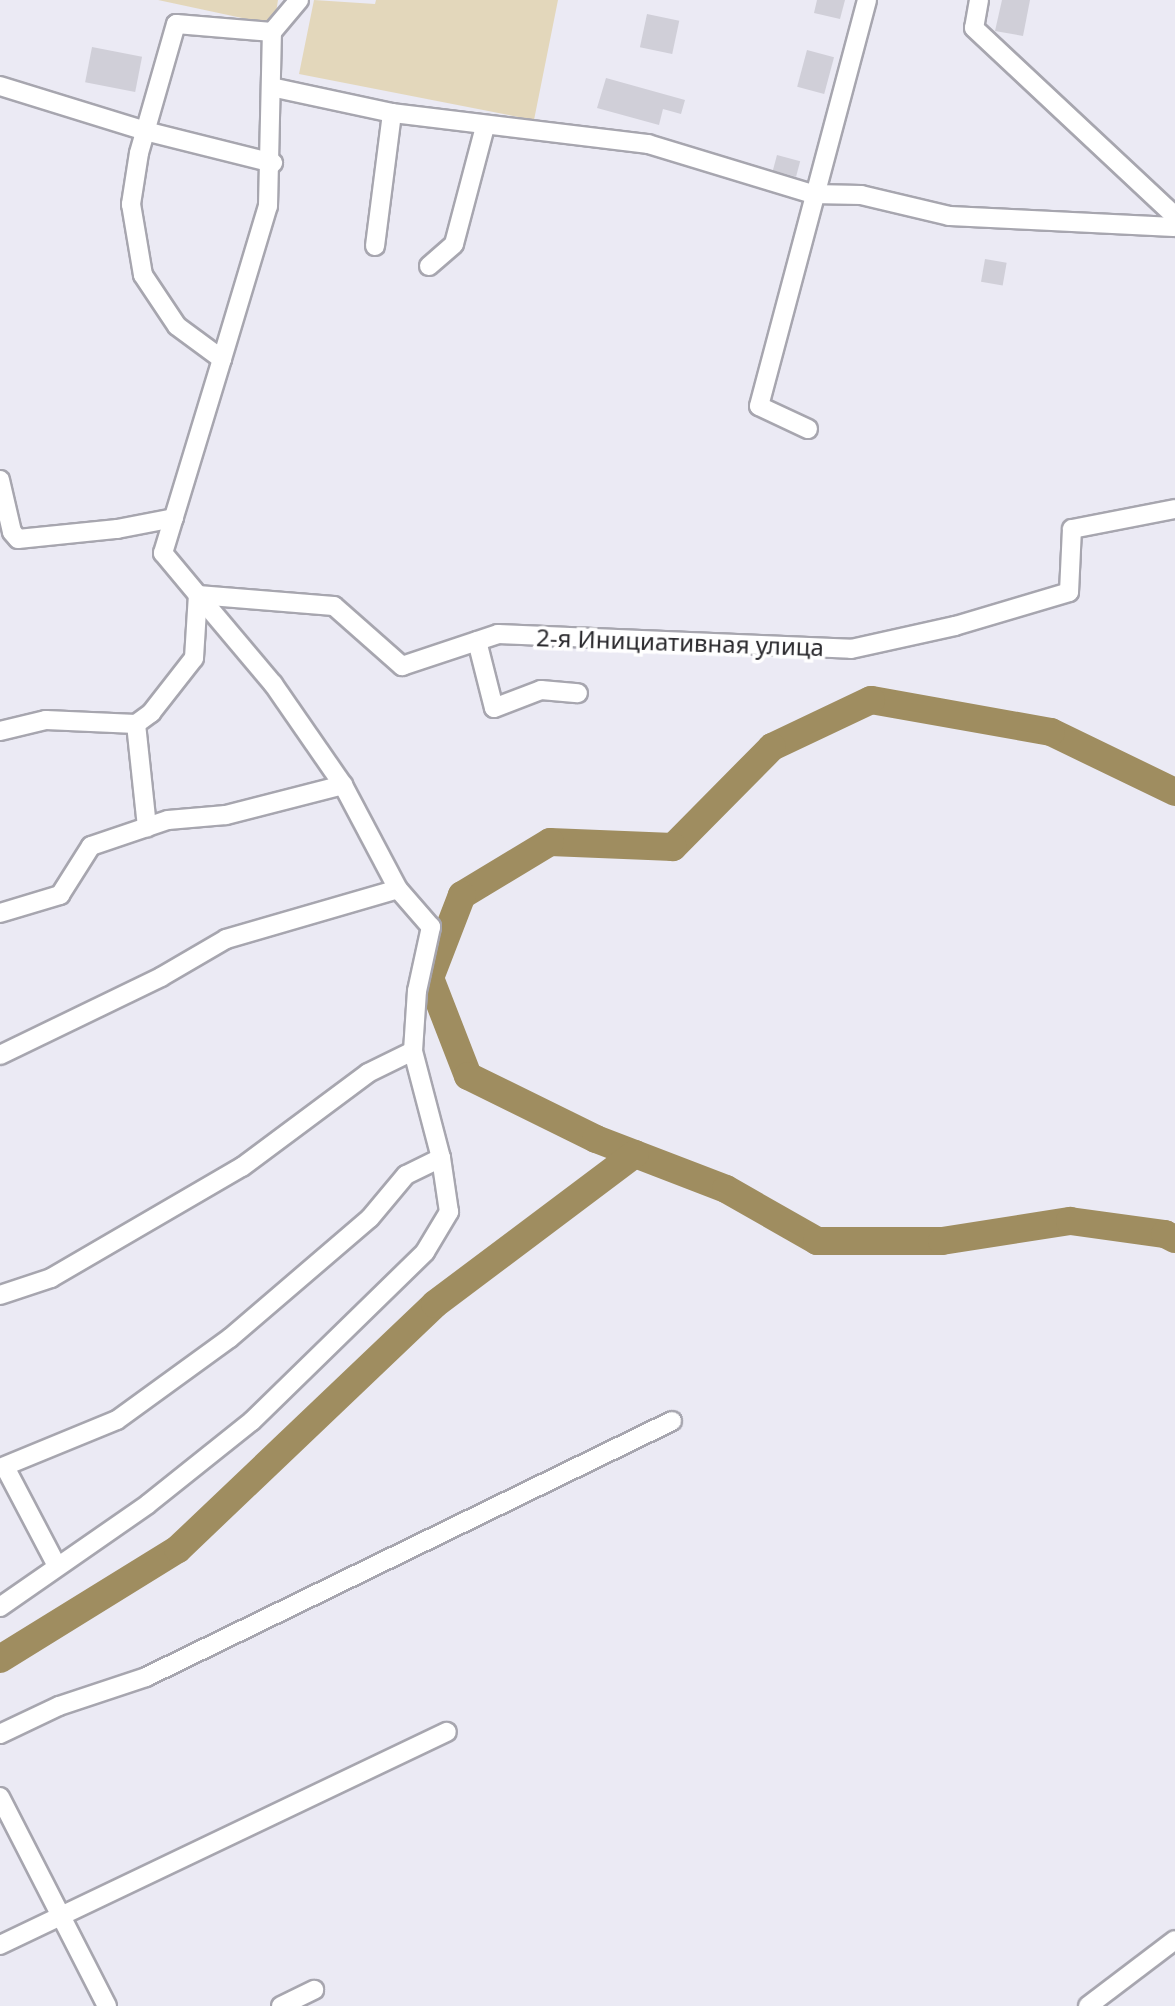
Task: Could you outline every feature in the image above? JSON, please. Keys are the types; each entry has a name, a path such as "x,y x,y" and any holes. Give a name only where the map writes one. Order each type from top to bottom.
{"street":[{"path":"0,1607 148,1504 252,1421 425,1252 449,1212 441,1158 413,1051 417,991 431,927 398,889 343,785 273,684 163,553 268,206 272,163 272,32 299,0"},
{"path":"808,429 759,407 813,194 867,0"},
{"path":"979,0 974,28 1175,216"},
{"path":"222,359 177,326 143,275 131,204 145,131 176,24 272,32"},
{"path":"0,86 145,131 272,163"},
{"path":"271,87 392,113 485,127 648,144 813,194 861,195 949,216 1175,227"},
{"path":"375,246 392,113"},
{"path":"429,266 453,244 485,127"},
{"path":"0,480 12,531 18,539 117,530 174,518"},
{"name":"2-я Инициативная улица","path":"198,595 334,606 402,666 498,634 851,649 955,626 1069,592 1072,529 1175,509"},
{"path":"0,731 46,720 136,724 151,713 194,658 198,595"},
{"path":"477,641 494,708 541,690 578,693"},
{"path":"136,724 147,827"},
{"path":"0,913 60,895 91,846 168,820 226,815 343,785"},
{"path":"0,1055 161,977 226,939 398,889"},
{"path":"0,1295 51,1278 242,1167 368,1073 413,1051"},
{"path":"57,1566 2,1468 117,1420 230,1338 370,1218 406,1175 441,1158"},
{"path":"0,1734 59,1706 146,1677 672,1421"},
{"path":"0,1945 447,1732"},
{"path":"0,1797 63,1914 107,2006"},
{"path":"1088,2006 1175,1940"},
{"path":"281,2006 314,1990"}],"shaded area":[{"path":"158,0 278,0 274,25"},
{"path":"314,0 375,4 376,0 558,0 534,120 299,74"}],"building":[{"path":"817,0 845,0 840,19 814,13"},
{"path":"1002,0 1030,0 1023,36 995,31"},
{"path":"647,14 679,21 672,54 640,47"},
{"path":"92,47 142,57 135,92 85,82"},
{"path":"807,50 834,57 824,94 797,87"},
{"path":"606,78 685,100 681,114 663,109 659,125 597,108"},
{"path":"777,155 800,161 796,177 773,170"},
{"path":"985,259 1007,263 1003,285 981,282"}],"waterway":[{"path":"1175,792 1051,732 871,700 772,747 673,847 550,842 462,895 430,978 468,1076 596,1139 726,1189 817,1241 942,1241 1070,1221 1165,1234 1175,1239"},
{"path":"0,1659 178,1549 435,1304 635,1154"}]}
